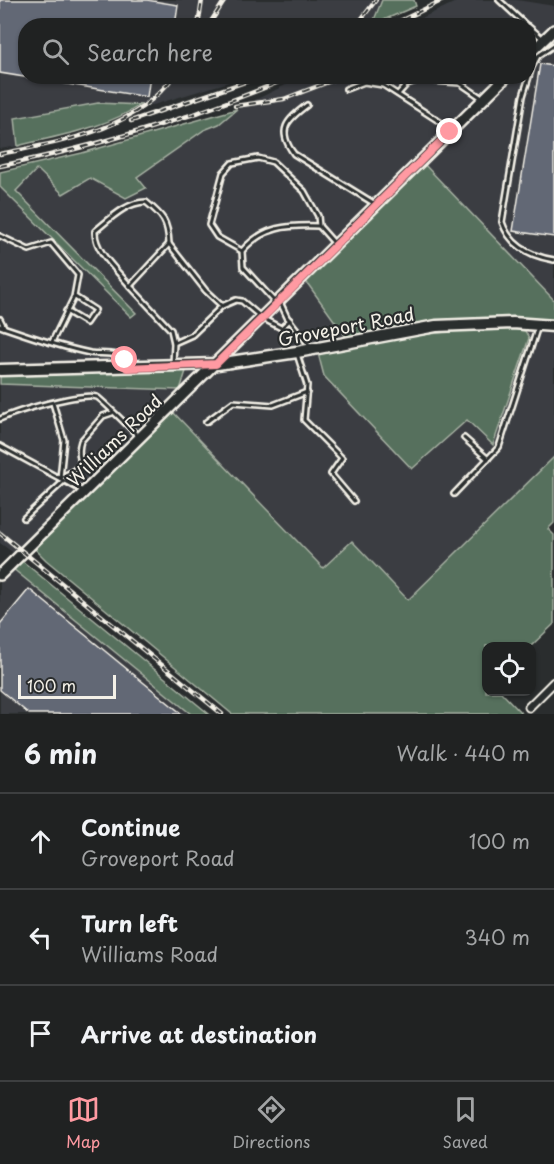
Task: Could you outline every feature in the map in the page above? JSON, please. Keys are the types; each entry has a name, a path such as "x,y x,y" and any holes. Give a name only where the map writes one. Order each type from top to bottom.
{"main road":[{"path":"536,48 554,30"},
{"name":"Williams Road","path":"0,575 499,84"},
{"name":"Groveport Road","path":"0,370 216,364 297,352 436,326 495,323 554,326"}],"street":[{"path":"529,706 553,684"}],"lane":[{"path":"499,0 519,18"},
{"path":"536,33 544,40"},
{"path":"536,60 554,45"},
{"path":"346,89 359,84"},
{"path":"377,84 383,85 453,129"},
{"path":"398,94 407,84"},
{"path":"461,84 483,99"},
{"path":"527,84 502,222 506,234 519,248 539,257 554,260"},
{"path":"307,105 291,117 284,131 286,143 294,154 376,205"},
{"path":"242,251 217,237 209,225 224,173 232,164 258,158 273,162 304,191 318,216 319,226 336,245"},
{"path":"173,366 174,343 171,330 130,286 101,250 95,239 95,231 123,209 139,202 146,202 165,220 169,229 170,244 207,291 222,306"},
{"path":"312,349 278,302 243,267 242,251 252,238 271,231 290,225 319,226"},
{"path":"0,236 28,250 51,243 78,275 74,297 52,342"},
{"path":"130,286 170,244"},
{"path":"66,311 86,323 95,310 74,297"},
{"path":"174,343 192,335 222,306 236,300 242,301 262,318 281,328 290,321"},
{"path":"0,319 2,327 82,352 120,356 125,360 127,368"},
{"path":"454,495 499,447 539,324"},
{"path":"297,352 307,385 304,420 342,458 331,474 354,501"},
{"path":"206,422 233,402 273,405 307,392"},
{"path":"0,419 71,397 95,397 99,398 112,413 140,437"},
{"path":"53,403 64,440 62,480"},
{"path":"24,519 62,480 80,467 82,461 79,446 81,441 103,416 112,413"},
{"path":"464,438 488,459"},
{"path":"0,446 84,492"}],"shaded area":[{"path":"0,0 382,0 374,18 18,18 18,84 222,84 153,105 98,103 15,118 18,146 0,149"},
{"path":"460,0 517,0 554,6 554,457 408,600 352,541 324,568 172,411 33,547 26,541 15,554 0,543 0,384 180,390 0,375 0,187 131,317 135,312 16,191 37,169 63,194 90,178 146,187 137,177 204,130 219,124 237,109 288,84 536,84 536,18 422,18"},
{"path":"7,564 191,714 0,714 0,570"}],"green space":[{"path":"382,0 414,0 416,6 388,18 375,18"},
{"path":"98,103 140,105 97,126 18,146 15,118"},
{"path":"237,109 219,124 204,130 137,177 146,188 126,198 90,178 63,194 37,169 16,191 136,313 131,317 0,187 0,172 82,153"},
{"path":"423,163 554,300 554,321 516,317 463,319 346,337 305,280"},
{"path":"507,328 525,331 529,338 493,445 467,420 412,469 324,376 318,353 436,333"},
{"path":"186,371 180,390 0,384 0,375"},
{"path":"172,411 323,568 352,541 408,600 554,457 554,523 548,529 554,535 554,624 535,642 482,642 482,696 505,696 522,714 232,714 33,547"},
{"path":"21,560 209,714 191,714 12,568"}],"building":[{"path":"0,0 147,0 178,5 176,18 18,18 18,76 0,73"},
{"path":"540,64 554,66 554,237 513,231"},
{"path":"67,84 149,84 147,97"},
{"path":"29,589 182,714 29,714 0,690 0,624"}],"railway":[{"path":"199,18 202,0"},
{"path":"213,18 225,0"},
{"path":"362,18 376,0"},
{"path":"406,18 443,0"},
{"path":"0,154 72,138 117,122 138,110 167,84"},
{"path":"131,121 239,84"},
{"path":"0,166 146,129 275,84"},
{"path":"235,106 284,99 323,84"},
{"path":"0,533 222,714"}],"route":[{"path":"125,360 127,368 216,364 450,132"}]}
